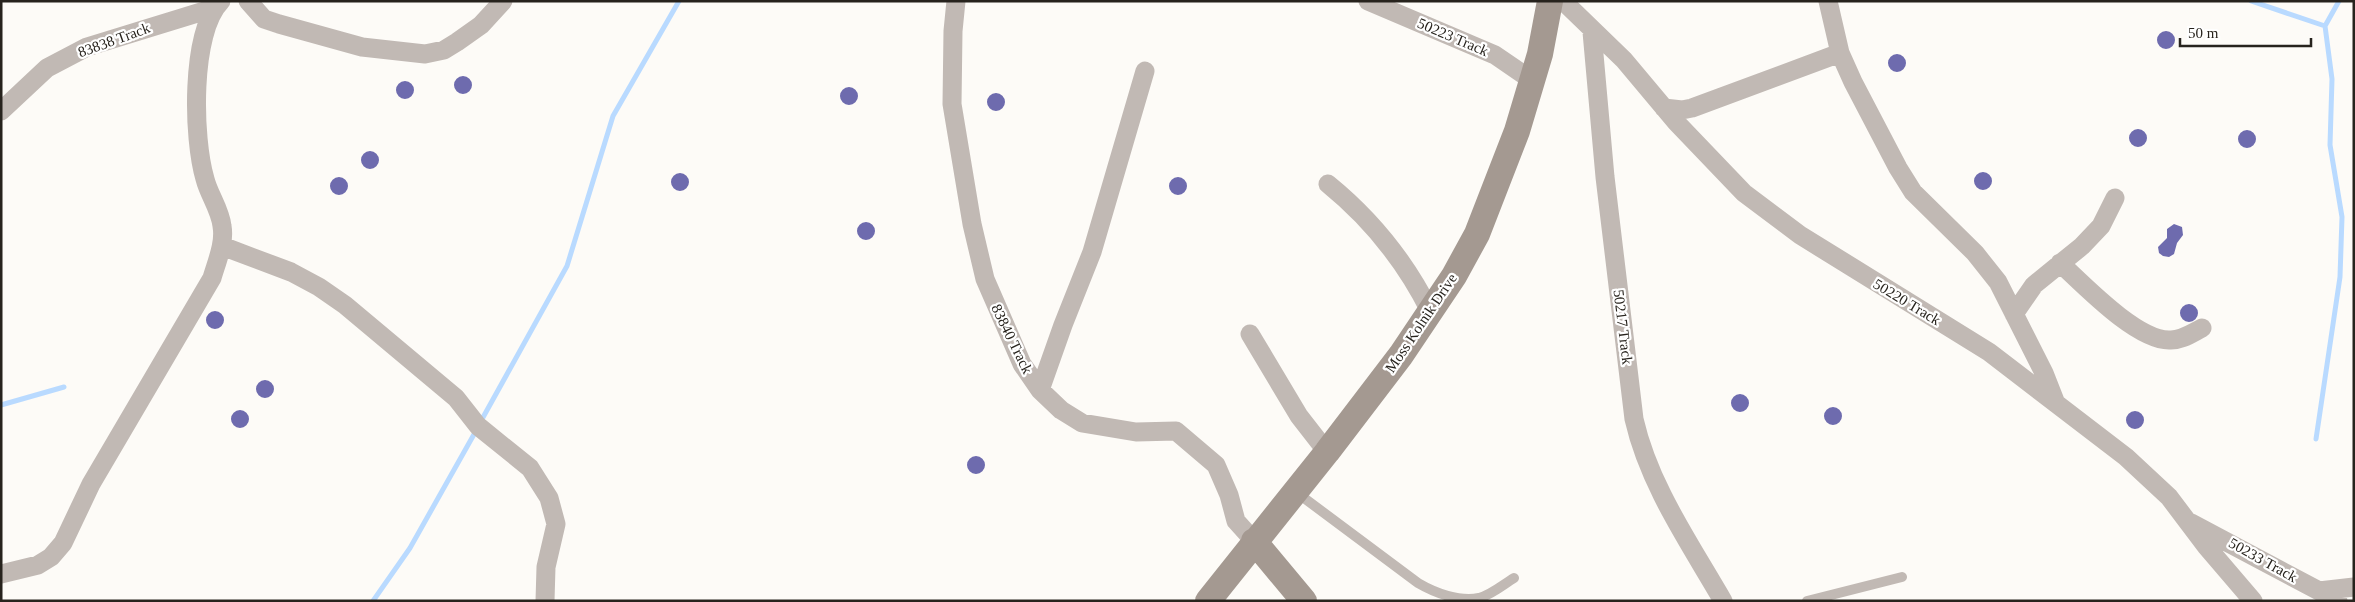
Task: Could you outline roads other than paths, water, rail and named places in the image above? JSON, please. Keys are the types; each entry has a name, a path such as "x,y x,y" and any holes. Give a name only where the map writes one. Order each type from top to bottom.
{"main road":[{"name":"Moss Kolnik Drive","path":"1208,601 1327,452 1400,355 1454,276 1477,234 1517,131 1560,1"},
{"path":"1254,541 1304,601"}],"street":[{"path":"248,1 264,19 279,24 362,47 425,54 444,50 458,42 481,25 503,1"},
{"name":"83840 Track","path":"956,1 953,31 952,104 978,252 985,279 996,308 1022,364 1040,390 1061,410 1082,424 1136,432 1176,431 1216,465 1229,495 1236,520 1254,541"},
{"name":"50223 Track","path":"1368,1 1495,55 1532,81"},
{"name":"50220 Track","path":"1560,1 1624,60 1664,108 1728,178 1765,211 1864,276 1989,352 2056,401 2126,457 2169,498 2253,601"},
{"path":"1828,1 1840,53 1853,82 1913,192 1975,253 1998,282 2056,401"},
{"path":"1,574 38,565 51,557 63,543 90,484 212,278 222,246 222,226 205,179 198,146 197,120 199,58 202,39 218,5"},
{"name":"83838 Track","path":"1,111 47,68 87,47 218,5"},
{"name":"50217 Track","path":"1592,32 1605,177 1634,419 1639,442 1660,491 1723,601"},
{"path":"1664,108 1682,110 1692,108 1840,53"},
{"path":"1040,390 1092,252 1145,71"},
{"path":"1328,184 1351,203 1375,228 1418,286 1430,311"},
{"path":"2014,314 2034,285 2082,246 2101,226 2115,198"},
{"path":"222,246 291,272 320,287 346,305 456,398 478,426 530,468 549,498 556,524 546,567 545,601"},
{"path":"2060,263 2127,322 2150,335 2169,340 2180,339 2202,328"},
{"path":"1250,334 1299,416 1327,452"},
{"name":"50233 Track","path":"2187,521 2338,601"},
{"path":"2319,591 2354,587"}],"lane":[{"path":"1295,491 1431,591 1457,598 1479,598 1514,578"},
{"path":"1807,601 1902,577"}],"waterway":[{"path":"481,421 567,266 613,116 679,1"},
{"path":"2251,1 2325,26"},
{"path":"2316,439 2340,277 2342,217 2330,145 2332,79 2325,26 2339,1"},
{"path":"1,405 64,387"},
{"path":"373,601 410,548 477,429"}]}
